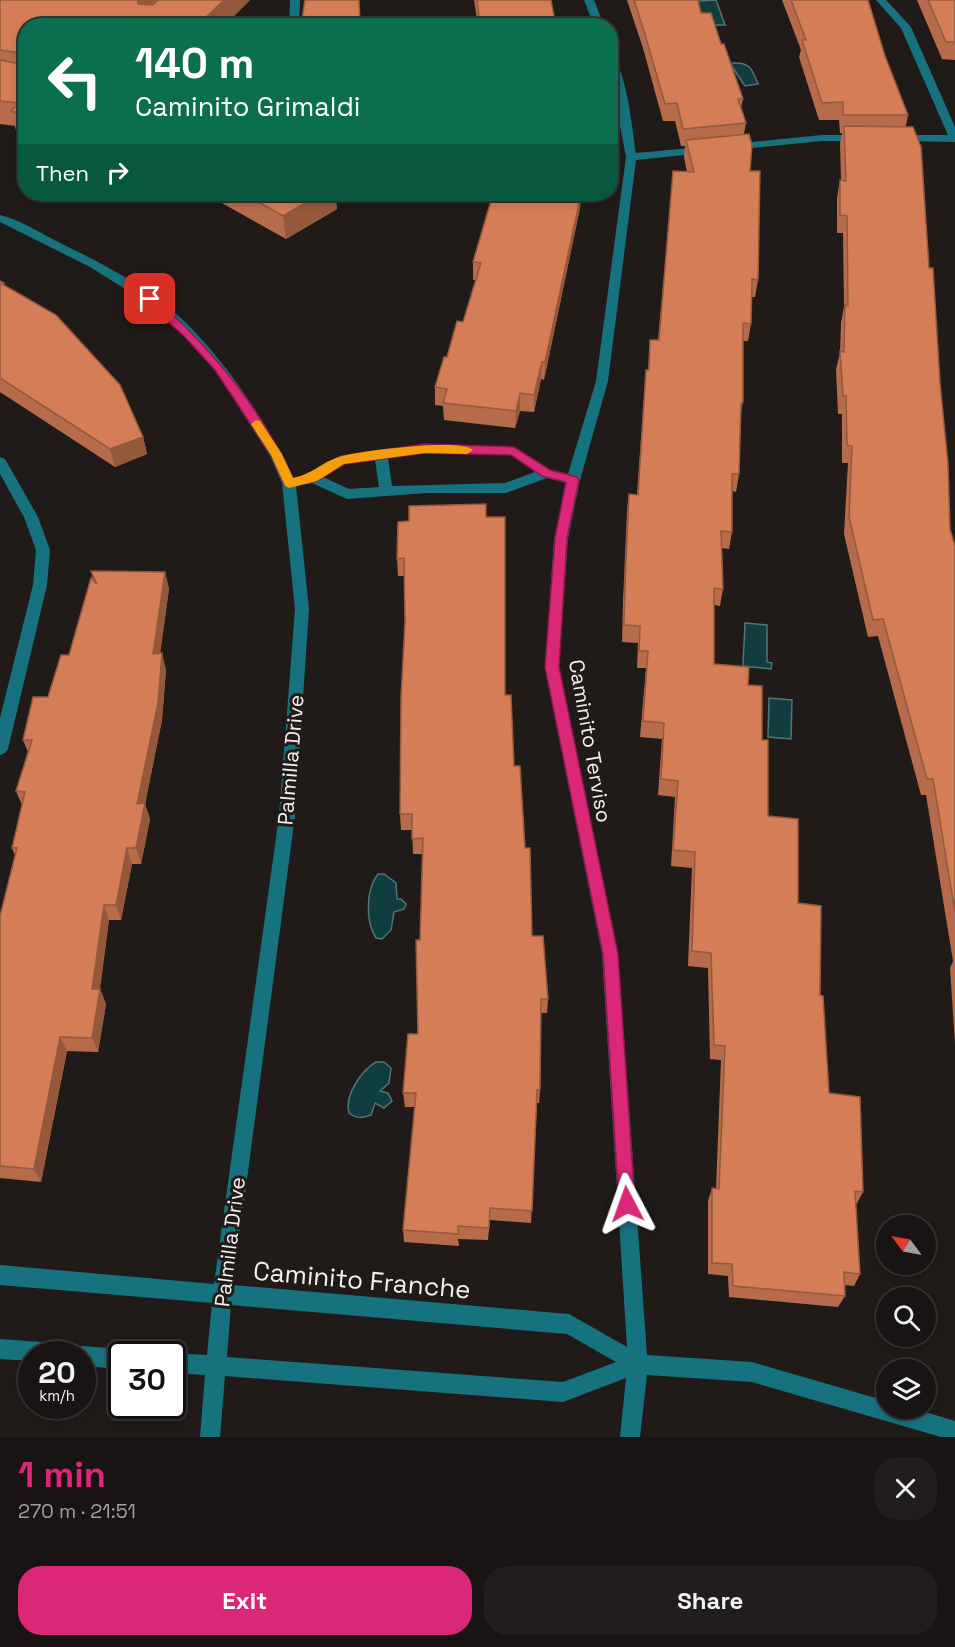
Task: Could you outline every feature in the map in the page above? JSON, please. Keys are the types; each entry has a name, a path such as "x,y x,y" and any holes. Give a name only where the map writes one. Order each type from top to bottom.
{"street":[{"path":"294,18 295,0"},
{"path":"589,0 596,18"},
{"path":"726,148 822,138 955,138 906,27 881,0"},
{"name":"Caminito Terviso","path":"618,80 631,157 602,381 573,480 561,538 552,667 610,954 638,1364 630,1437"},
{"path":"631,157 715,149"},
{"name":"Palmilla Drive","path":"0,218 94,264 150,299 188,333 219,367 276,454 289,483 302,609 287,816 222,1294 210,1437"},
{"path":"289,483 313,478 341,460 425,448 514,451 546,473 573,480"},
{"path":"381,455 386,491"},
{"path":"0,462 31,517 43,550 40,585 0,749"},
{"path":"313,478 347,494 506,488 546,473"},
{"name":"Caminito Franche","path":"0,1275 569,1324 638,1364"},
{"path":"0,1349 18,1350"},
{"name":"Caminito Franche","path":"186,1364 415,1379 563,1392 638,1364 752,1372 955,1431"}],"water":[{"path":"716,0 725,25 710,25 701,21 698,1"},
{"path":"733,63 747,65 758,84 745,86 731,65"},
{"path":"745,623 767,625 767,662 772,663 771,669 743,666"},
{"path":"769,698 792,700 791,739 768,737"},
{"path":"378,874 384,874 396,883 397,899 401,899 406,904 404,909 394,912 391,930 382,939 376,938 372,931 368,905 371,888"},
{"path":"376,1062 384,1062 391,1068 389,1083 380,1091 388,1093 392,1101 384,1108 375,1103 371,1115 357,1117 349,1113 351,1092 365,1071"}],"building":[{"path":"0,0 140,0 138,4 153,5 158,0 224,0 205,18 18,18 18,53 0,50"},
{"path":"305,0 359,0 360,18 302,18"},
{"path":"477,0 551,0 554,18 479,18"},
{"path":"634,0 698,0 701,13 711,13 743,99 738,99 746,123 683,129 677,103 665,104"},
{"path":"791,0 868,0 885,56 908,115 843,115 843,102 822,103 802,40 806,40"},
{"path":"928,0 955,0 955,42 946,42"},
{"path":"0,60 18,64 18,103 0,101"},
{"path":"18,104 18,113 11,111"},
{"path":"844,126 913,127 921,147 929,268 933,268 948,464 950,529 955,546 955,912 933,779 927,779 883,619 873,620 849,517 852,446 847,445 846,396 843,396 840,351 844,352 845,305 848,306 847,216 840,215 840,180 846,181"},
{"path":"749,134 752,145 750,171 760,171 758,280 752,279 751,324 743,323 743,402 741,403 739,474 732,474 732,532 721,531 723,589 714,588 714,664 749,667 748,685 762,686 762,740 768,740 768,816 798,819 798,903 821,906 820,995 823,996 829,1093 860,1097 863,1192 855,1191 860,1274 844,1272 845,1296 733,1286 732,1264 712,1263 712,1188 719,1189 725,1046 714,1045 711,953 692,951 695,852 673,850 678,781 661,779 664,723 643,721 648,651 639,651 640,626 624,625 629,494 638,495 646,370 649,370 650,340 659,340 673,171 694,172 686,140"},
{"path":"256,201 308,201 283,216"},
{"path":"491,201 580,201 545,362 542,362 534,395 520,393 516,411 443,403 447,389 435,387 444,357 447,357 457,321 463,322 481,263 473,262"},
{"path":"0,281 56,315 120,385 143,437 110,449 0,378"},
{"path":"486,504 486,517 505,517 505,695 511,695 514,766 520,766 525,848 530,848 532,936 543,936 548,999 541,999 540,1090 537,1090 532,1211 490,1208 489,1228 458,1226 458,1234 403,1230 416,1093 403,1093 408,1034 418,1034 416,940 420,940 423,838 412,839 412,814 400,814 401,698 405,622 404,558 397,559 398,522 409,521 409,506"},
{"path":"91,571 165,572 153,654 162,653 158,703 137,804 145,803 136,848 127,848 116,905 104,905 92,989 100,989 92,1038 60,1037 34,1169 0,1166 0,916 17,848 12,848 25,792 16,791 32,740 23,740 33,697 48,697 61,655 69,655 91,578 97,584"}],"slow traffic":[{"path":"256,424 276,454 289,483 313,478 341,460 425,448 467,450"}],"route":[{"path":"150,299 188,333 219,367 276,454 289,483 313,478 341,460 425,448 514,451 546,473 573,480 561,538 552,667 610,954 627,1204"}]}
